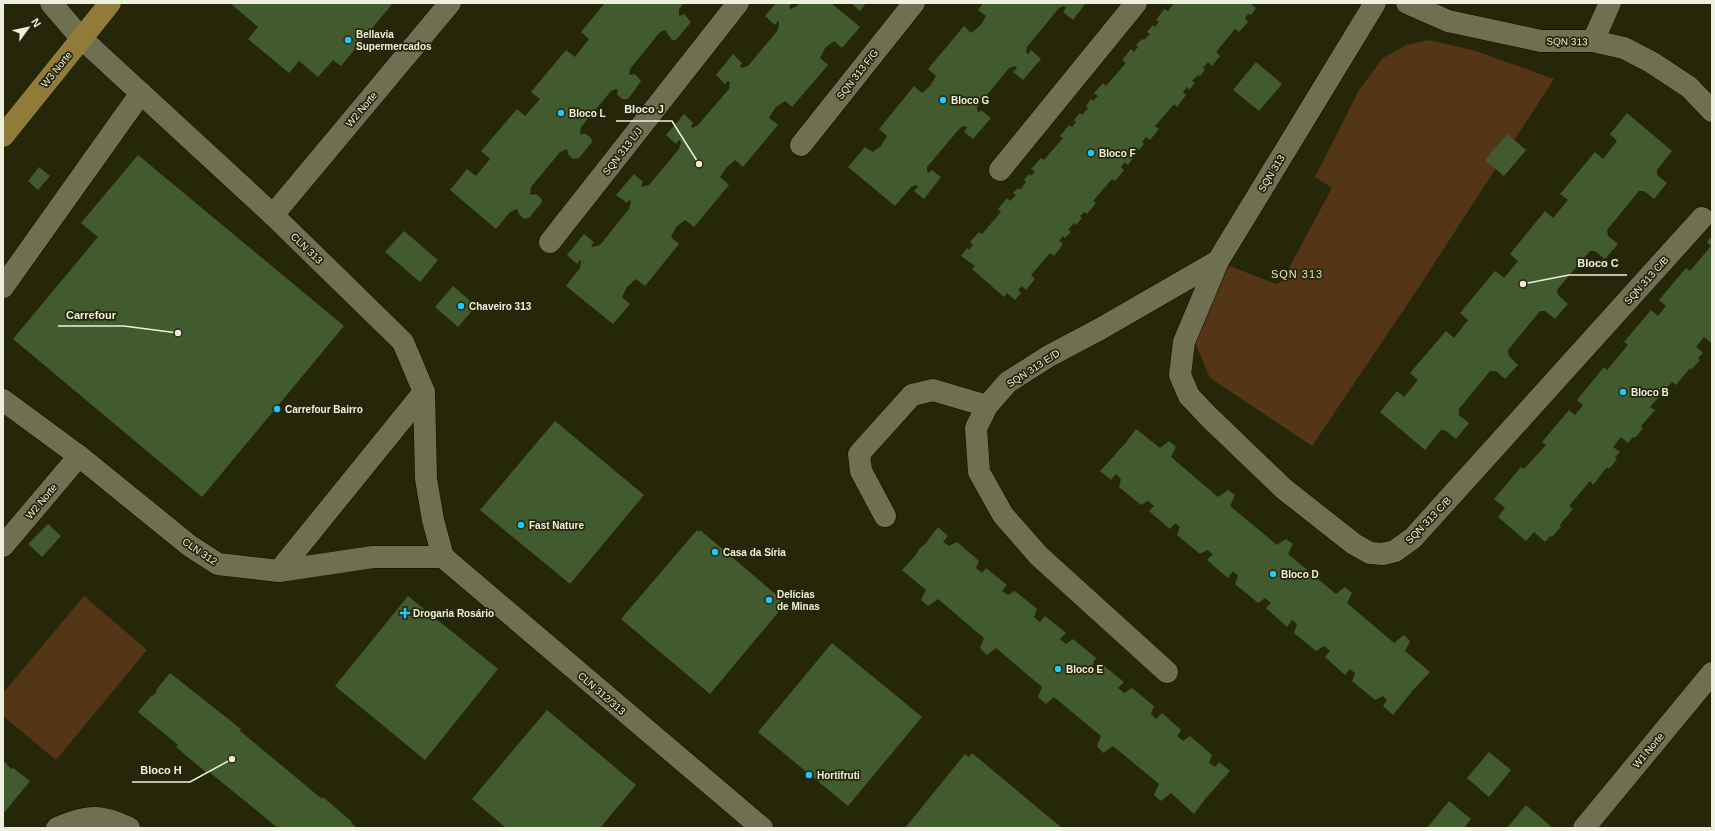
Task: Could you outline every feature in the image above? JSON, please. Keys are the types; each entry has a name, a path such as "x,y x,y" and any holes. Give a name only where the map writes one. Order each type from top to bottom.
{"main road":[{"name":"W3 Norte","path":"3,136 110,3"}],"street":[{"name":"CLN 313","path":"51,3 81,38 273,215 403,342 424,392 426,479 432,520 443,556"},
{"name":"W2 Norte","path":"273,215 450,3"},
{"name":"SQN 313 L/J","path":"550,242 738,3"},
{"name":"SQN 313 F/G","path":"801,145 914,3"},
{"path":"1000,170 1136,3"},
{"name":"SQN 313","path":"1218,261 1375,3"},
{"name":"SQN 313","path":"1407,3 1448,21 1541,41 1593,41 1624,48 1651,62 1689,87 1712,111"},
{"path":"1593,41 1610,3"},
{"path":"3,286 141,93"},
{"name":"SQN 313 C/B","path":"1218,261 1184,342 1180,375 1189,396 1284,489 1354,544 1370,553 1383,554 1395,551 1413,538 1702,218"},
{"name":"SQN 313 E/D","path":"1167,672 1039,556 1003,515 979,472 976,428 987,406 1008,382 1042,360 1218,261"},
{"path":"885,516 861,471 859,454 912,395 933,390 987,406"},
{"path":"279,571 424,392"},
{"name":"CLN 312","path":"3,400 79,456 190,546 218,564 279,571 373,558 443,556"},
{"name":"W2 Norte","path":"3,546 79,456"},
{"name":"CLN 312/313","path":"443,556 762,828"},
{"name":"W1 Norte","path":"1584,828 1712,673"},
{"path":"57,828 88,817 112,820 129,828"}],"shaded area":[{"path":"1429,40 1476,51 1554,79 1415,293 1312,446 1210,378 1196,345 1197,320 1212,288 1230,266 1276,284 1282,281 1332,188 1315,177 1359,90 1383,58 1406,45"},
{"path":"84,596 147,650 56,760 3,716 3,693"}],"building":[{"path":"230,3 393,3 341,66 333,60 318,77 299,61 289,73 248,39 258,27"},
{"name":"Bloco L","path":"605,3 684,3 679,9 679,15 684,14 691,22 676,40 672,40 665,30 660,32 630,69 629,74 635,74 641,81 628,99 622,99 617,94 618,90 616,89 611,91 581,127 580,134 586,134 591,138 592,142 579,158 573,159 568,154 567,149 560,152 531,187 530,194 536,194 541,198 542,202 529,218 524,219 519,214 517,209 510,212 496,229 450,190 467,169 476,176 490,159 481,151 517,109 525,116 540,99 531,92 566,50 575,57 589,39 581,32"},
{"path":"776,3 792,3 789,7 791,9 800,3 831,3 860,27 842,48 834,41 825,48 820,58 828,65 792,107 785,101 775,108 769,118 778,125 743,167 735,160 726,168 720,177 729,185 694,227 685,220 676,227 671,237 679,244 645,286 636,279 627,287 622,297 630,304 613,324 566,286 580,268 581,261 580,260 577,264 567,255 584,234 594,242 591,246 593,247 600,245 629,209 631,201 629,200 627,203 616,195 634,174 643,182 642,187 649,185 679,149 681,142 679,140 676,144 666,135 684,114 693,123 691,126 692,128 698,125 729,89 730,82 728,81 725,84 716,75 733,54 742,63 740,66 741,68 748,66 778,30 779,22 778,21 775,25 765,16"},
{"path":"851,3 866,3 860,11"},
{"name":"Bloco G","path":"983,3 1086,3 1073,20 1063,12 1066,8 1064,6 1059,8 1027,47 1026,53 1028,54 1031,50 1041,59 1023,80 1013,72 1017,68 1015,66 1009,68 977,107 978,113 981,110 991,118 973,139 964,132 967,127 965,126 960,128 927,167 927,172 929,173 932,170 941,177 924,199 914,191 918,187 916,185 911,187 895,206 848,167 865,147 873,152 881,146 887,136 879,129 914,86 922,93 930,86 936,76 928,69 964,26 971,33 980,26 986,16 978,10"},
{"name":"Bloco F","path":"1174,3 1250,3 1256,8 1251,15 1248,14 1245,18 1248,22 1239,32 1235,29 1216,52 1220,56 1212,66 1208,62 1203,68 1205,70 1200,76 1198,75 1192,81 1195,83 1189,90 1187,87 1183,92 1186,95 1177,107 1174,104 1155,126 1159,129 1150,140 1146,137 1142,142 1144,144 1139,150 1136,148 1130,156 1133,158 1128,165 1125,162 1121,167 1124,170 1115,181 1112,179 1093,201 1096,203 1087,214 1084,212 1080,216 1082,218 1076,225 1074,223 1068,230 1071,232 1065,238 1063,236 1059,241 1063,244 1054,256 1050,253 1031,275 1035,279 1026,290 1022,286 1018,290 1021,293 1015,300 1007,293 1004,297 972,269 975,266 961,256 967,248 969,250 973,245 970,242 979,232 982,234 1001,212 998,209 1007,198 1010,201 1016,195 1013,193 1018,188 1020,190 1026,182 1024,180 1029,174 1031,176 1035,172 1031,169 1041,158 1044,160 1063,138 1060,136 1069,125 1072,127 1076,122 1074,120 1080,113 1082,115 1088,108 1086,106 1091,99 1093,101 1098,96 1094,93 1103,83 1106,86 1126,63 1122,60 1131,49 1134,52 1138,47 1136,45 1150,34 1147,32 1153,25 1155,27 1159,22 1156,20 1164,9 1168,11"},
{"path":"1256,62 1282,84 1259,111 1233,90"},
{"path":"1627,113 1672,151 1657,170 1657,175 1667,183 1654,199 1644,191 1639,191 1607,230 1608,236 1618,244 1605,259 1595,251 1590,251 1557,290 1558,295 1568,304 1555,319 1545,311 1540,311 1508,350 1509,356 1518,365 1505,379 1496,371 1490,371 1459,409 1459,415 1469,423 1456,439 1446,431 1441,430 1425,450 1380,412 1397,391 1404,397 1418,380 1410,373 1446,331 1454,338 1468,320 1460,313 1495,271 1504,278 1518,261 1510,254 1545,211 1553,218 1568,200 1560,194 1595,152 1603,159 1617,141 1610,134"},
{"path":"1507,134 1526,150 1504,176 1485,160"},
{"path":"138,155 344,326 202,497 13,339 98,237 81,223"},
{"path":"39,167 50,176 38,190 28,181"},
{"path":"404,231 438,260 420,282 385,252"},
{"name":"Bloco B","path":"1712,236 1712,343 1704,337 1696,347 1703,353 1698,358 1700,360 1691,370 1690,368 1676,385 1672,382 1650,407 1655,410 1641,426 1643,428 1635,438 1633,437 1628,443 1621,437 1613,447 1620,452 1615,457 1617,459 1609,469 1607,467 1593,485 1590,481 1569,506 1573,509 1552,537 1550,536 1545,542 1534,532 1526,541 1498,517 1505,508 1494,499 1521,467 1524,469 1546,445 1542,442 1569,410 1575,415 1583,405 1577,400 1604,367 1607,370 1628,345 1624,342 1651,310 1658,316 1666,306 1659,300 1686,268 1690,271 1711,246 1707,242"},
{"path":"453,286 476,306 458,327 435,307"},
{"path":"555,421 644,495 570,584 480,510"},
{"name":"Bloco D","path":"1136,429 1160,448 1169,441 1176,447 1171,457 1218,497 1228,490 1235,495 1230,506 1277,545 1286,539 1293,544 1288,554 1336,594 1345,587 1352,593 1347,603 1394,643 1404,635 1410,641 1405,651 1430,672 1393,715 1383,706 1387,700 1383,696 1375,700 1352,681 1355,673 1350,669 1345,675 1325,657 1330,651 1324,646 1316,651 1294,633 1297,624 1292,620 1287,627 1266,608 1271,603 1265,598 1258,603 1235,584 1238,576 1233,571 1228,578 1207,560 1213,554 1207,550 1200,554 1177,535 1180,527 1175,523 1170,529 1149,511 1154,506 1148,501 1141,505 1119,487 1121,479 1116,474 1111,480 1100,471 1114,457"},
{"path":"48,524 61,536 42,557 28,544"},
{"name":"Bloco E","path":"938,527 948,536 943,542 949,546 957,542 979,561 976,568 982,573 986,568 1007,585 1002,591 1008,595 1015,591 1037,609 1034,617 1040,622 1045,616 1066,633 1060,639 1066,644 1073,639 1096,658 1092,666 1098,671 1103,665 1124,682 1118,688 1124,693 1132,688 1154,706 1151,714 1156,719 1162,713 1181,730 1177,736 1183,741 1190,736 1212,755 1209,763 1215,767 1219,762 1230,771 1194,814 1171,793 1161,801 1154,795 1159,784 1113,746 1103,753 1097,746 1101,736 1054,697 1046,704 1038,697 1042,687 996,648 987,655 980,648 984,638 938,599 928,606 921,600 926,590 902,570"},
{"path":"697,530 698,532 700,530 786,603 710,694 621,619"},
{"path":"408,596 498,669 425,760 335,686"},
{"path":"832,643 922,717 848,806 758,732"},
{"path":"170,673 241,729 240,731 322,799 323,797 357,828 278,828 208,771 207,773 176,747 178,745 138,712 152,695 153,696"},
{"path":"547,710 636,785 600,828 506,828 472,799"},
{"path":"1489,752 1511,770 1489,797 1467,778"},
{"path":"972,753 1062,828 905,828 965,754 969,757"},
{"path":"3,760 11,769 13,768 30,781 3,814"},
{"path":"1449,801 1471,819 1464,828 1427,828"},
{"path":"1526,805 1553,828 1507,828"}],"place":[{"name":"Bellavia Supermercados","path":"348,40"},
{"name":"Bloco G","path":"943,100"},
{"name":"Bloco L","path":"561,113"},
{"name":"Bloco F","path":"1091,153"},
{"name":"Bloco J","path":"699,164"},
{"name":"Bloco C","path":"1523,284"},
{"name":"Chaveiro 313","path":"461,306"},
{"name":"Carrefour","path":"178,333"},
{"name":"Bloco B","path":"1623,392"},
{"name":"Carrefour Bairro","path":"277,409"},
{"name":"Fast Nature","path":"521,525"},
{"name":"Casa da Síria","path":"715,552"},
{"name":"Bloco D","path":"1273,574"},
{"name":"Delícias de Minas","path":"769,600"},
{"name":"Drogaria Rosário","path":"405,613"},
{"name":"Bloco E","path":"1058,669"},
{"name":"Bloco H","path":"232,759"},
{"name":"Hortifruti","path":"809,775"}],"district":[{"name":"SQN 313","path":"1297,274"}]}
